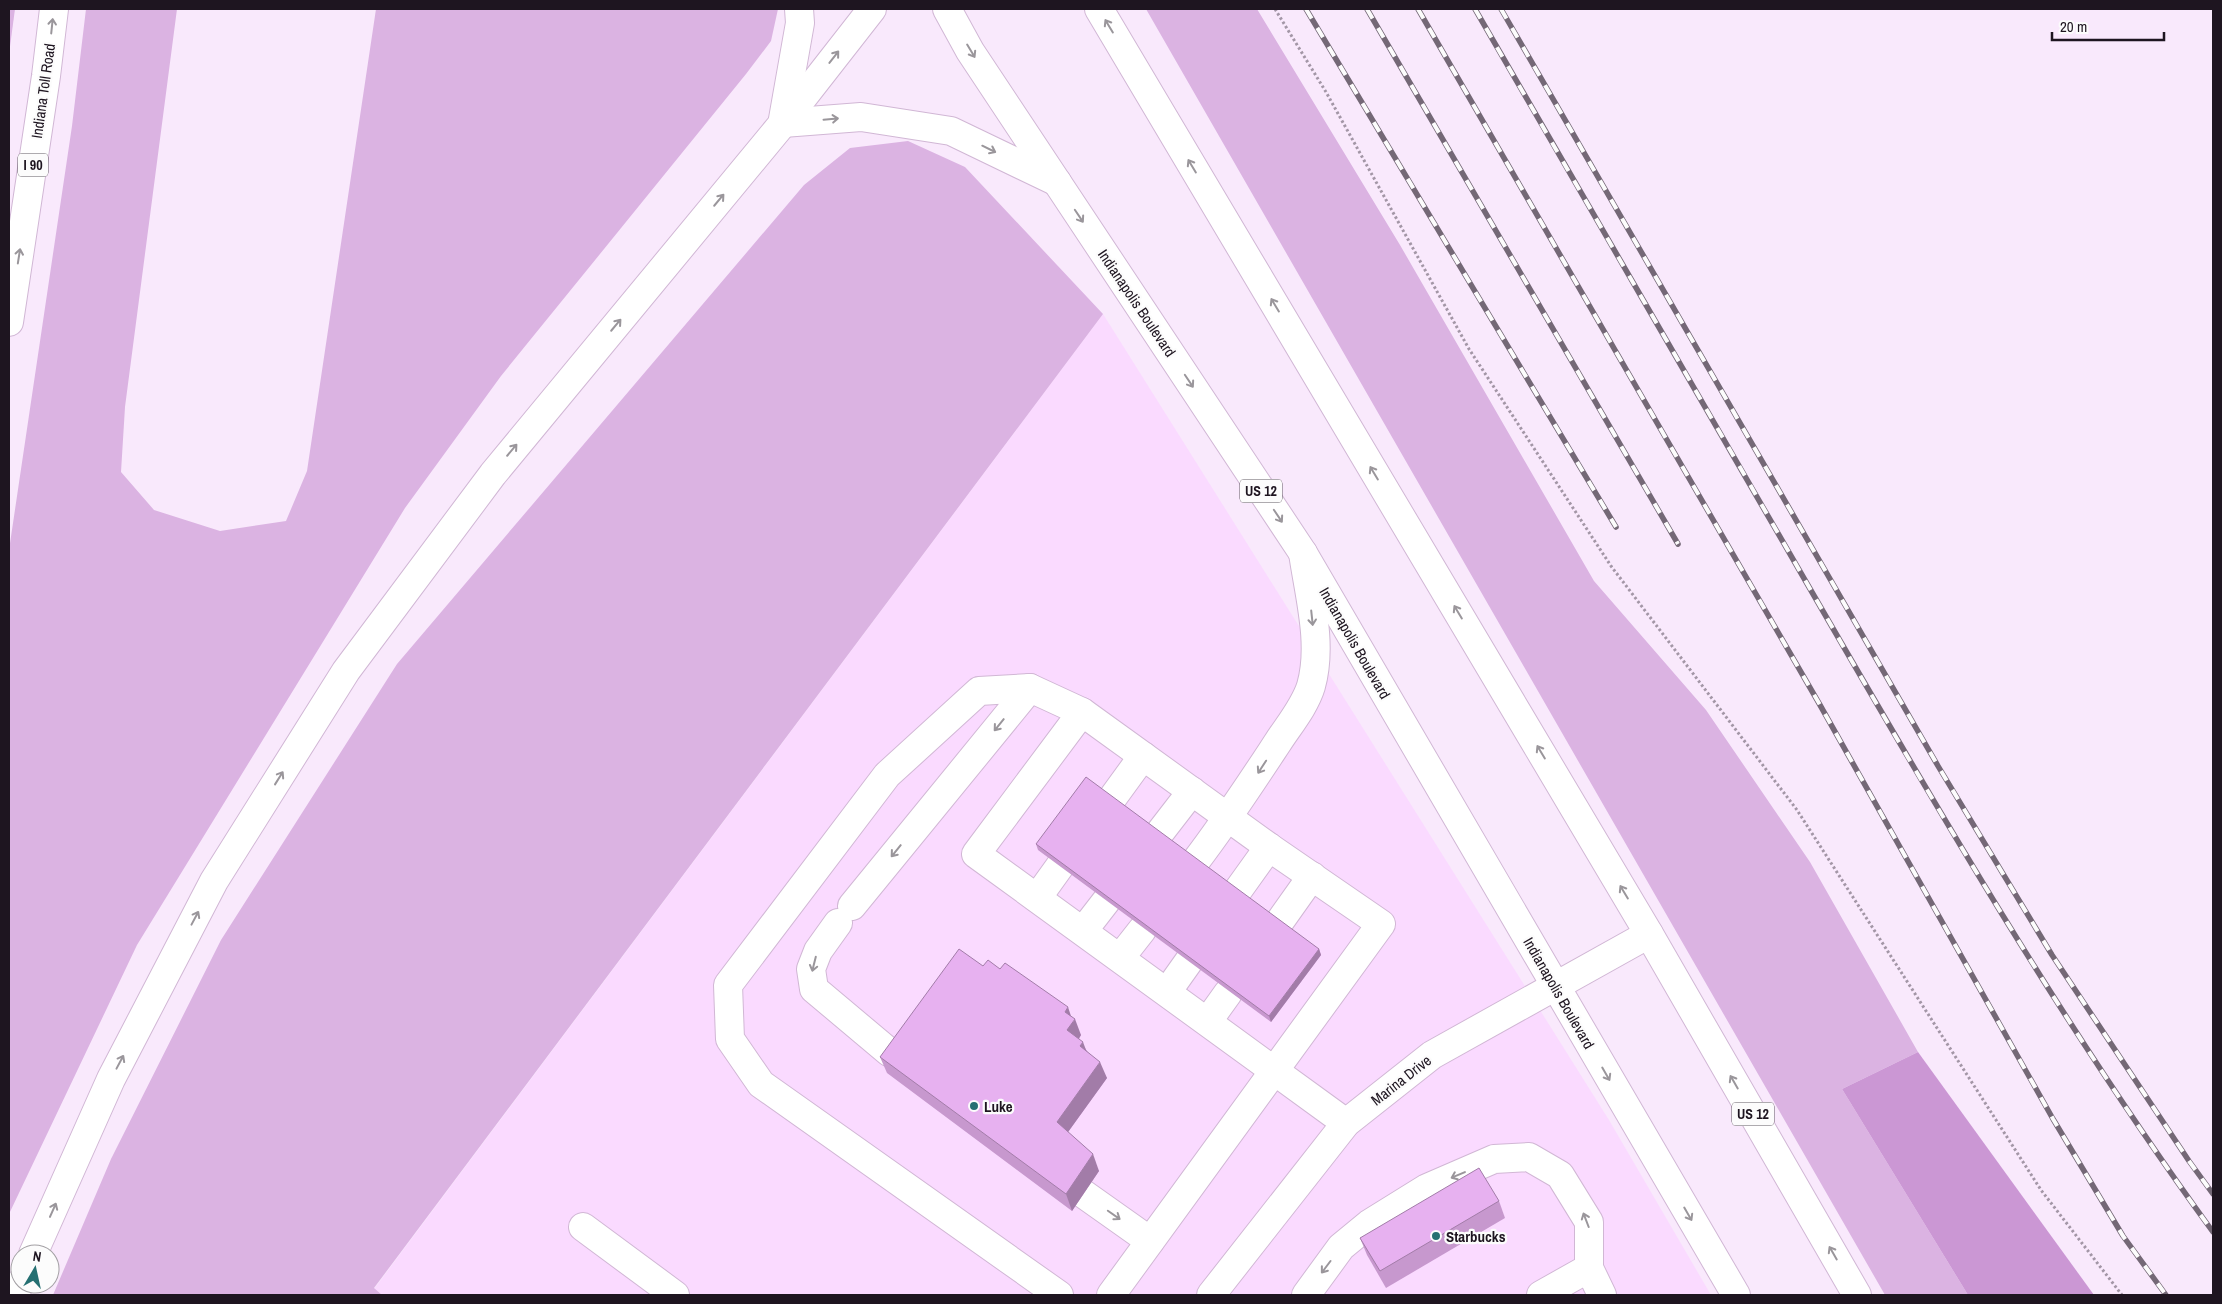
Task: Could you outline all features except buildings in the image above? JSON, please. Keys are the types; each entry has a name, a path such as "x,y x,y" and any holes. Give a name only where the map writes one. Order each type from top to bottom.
{"main road":[{"name":"Indiana Toll Road","path":"9,322 46,76 54,9"},
{"path":"783,123 800,23 800,9"},
{"path":"37,1244 111,1079 214,881 346,671 493,474 783,123 872,9"},
{"name":"Indianapolis Boulevard","path":"947,9 970,51 1302,553 1736,1295"},
{"name":"US 12","path":"1099,9 1649,934 1857,1295"},
{"path":"783,123 862,117 951,131 1057,182"},
{"path":"1195,862 1229,818 1296,714 1310,687 1314,665 1314,638 1302,553"},
{"path":"889,1052 814,989 811,969 818,950 1030,688"},
{"path":"1059,1295 760,1084 730,1039 728,984 887,775 979,691 1030,688 1082,712 1269,847 1381,924 1111,1295"},
{"path":"1082,712 976,854 1208,1020 1346,1123"},
{"path":"1111,800 1143,756"},
{"path":"1158,835 1192,791"},
{"path":"1236,893 1269,847"},
{"path":"1037,898 1060,866"},
{"path":"1278,924 1312,876"},
{"path":"1083,931 1107,900"},
{"path":"1120,958 1142,930"},
{"name":"Marina Drive","path":"1212,1295 1346,1123 1432,1055 1649,934"},
{"path":"1167,992 1189,961"},
{"path":"1208,1020 1228,993"},
{"path":"1306,1295 1341,1247 1369,1224 1427,1188 1494,1159 1529,1157 1560,1175 1589,1222 1589,1268 1602,1295"},
{"path":"1078,1190 1150,1241"},
{"path":"583,1227 675,1295"},
{"path":"1541,1295 1589,1268"}],"path":[{"path":"1275,9 1326,92 1469,349 1611,566 1797,810 2041,1190 2122,1295"}],"shaded area":[{"path":"9,9 15,9 9,54"},
{"path":"86,9 177,9 125,407 121,472 154,510 220,531 286,521 307,471 376,9 778,9 771,41 501,376 405,508 137,945 9,1214 9,550 72,126"},
{"path":"1146,9 1257,9 1400,245 1594,581 1706,710 1810,862 1918,1052 1842,1089 1968,1295 1885,1295"},
{"path":"908,141 965,167 1103,314 374,1288 382,1295 53,1295 60,1294 60,1279 111,1159 221,940 397,664 804,185 850,148"},
{"path":"1103,314 1609,1120 1711,1295 382,1295 374,1289"},
{"path":"1918,1052 2094,1295 1968,1295 1842,1089"}],"railway":[{"path":"1306,9 1616,527"},
{"path":"1367,9 1678,544"},
{"path":"1418,9 1820,705 2053,1119 2123,1236 2166,1295"},
{"path":"1475,9 1857,669 2002,915 2104,1075 2213,1232"},
{"path":"1501,9 1938,766 2052,955 2213,1194"}],"place":[{"name":"Luke","path":"974,1106"},
{"name":"Starbucks","path":"1436,1236"}]}
